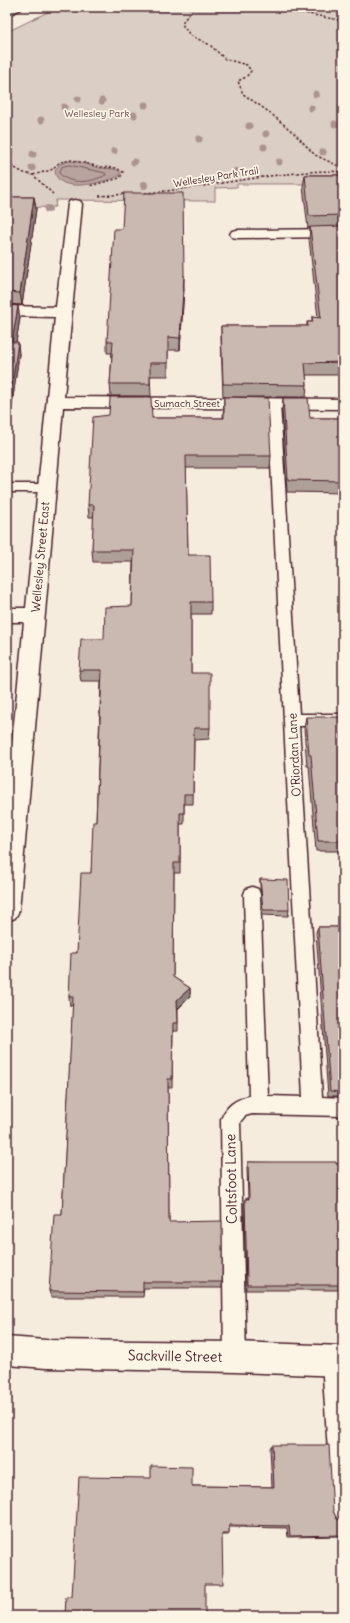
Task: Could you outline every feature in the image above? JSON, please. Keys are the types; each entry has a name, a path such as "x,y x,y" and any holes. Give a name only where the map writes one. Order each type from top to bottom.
{"street":[{"path":"7,12 17,7"},
{"name":"Wellesley Street East","path":"7,911 46,488 75,204"},
{"path":"237,234 343,233"},
{"path":"7,311 63,312"},
{"name":"Sumach Street","path":"55,402 343,404"},
{"path":"7,614 35,615"},
{"name":"Sackville Street","path":"7,1351 46,1354 235,1357 338,1361"}],"lane":[{"name":"O'Riordan Lane","path":"274,404 293,720 313,1106"},
{"path":"7,488 46,488"},
{"path":"293,720 343,720"},
{"path":"252,894 260,1105"},
{"name":"Coltsfoot Lane","path":"235,1357 230,1119 239,1108 252,1105 343,1106"},
{"path":"338,1361 343,1512"}],"path":[{"path":"188,7 192,11 183,21 183,26 190,35 210,45 226,59 247,65 251,71 246,78 238,81 243,94 269,112 295,134 315,155 343,168"},
{"path":"275,7 343,20"},
{"path":"308,14 316,7"},
{"path":"7,157 14,151"},
{"path":"7,164 24,173 33,175 51,170 60,162 72,160 100,167 116,168 122,172 120,178 87,187"},
{"name":"Wellesley Park Trail","path":"143,193 195,189 262,176 290,173 319,171 343,172"},
{"path":"33,175 54,194"},
{"path":"97,196 128,194"}],"green space":[{"name":"Wellesley Park","path":"58,7 343,7 343,184 237,184 237,187 215,188 215,201 56,200 55,207 7,208 7,32"}],"water":[{"path":"69,161 79,162 99,168 116,169 121,173 119,176 93,184 72,185 63,183 57,178 55,170 60,164"}],"building":[{"path":"305,175 343,175 343,215 309,216"},
{"path":"124,193 183,193 184,275 180,338 168,337 168,363 150,363 150,384 110,384 113,341 107,341 114,229 122,229"},
{"path":"7,197 34,197 20,293 7,292"},
{"path":"343,226 343,362 305,363 307,385 223,384 221,326 308,326 307,322 313,322 312,317 321,318 310,227"},
{"path":"7,305 18,306 12,342 18,342 8,413 7,413"},
{"path":"110,397 151,397 152,418 224,418 224,397 268,398 271,456 186,456 188,555 210,555 211,602 191,602 191,673 210,673 210,728 194,728 193,794 184,794 184,813 180,813 180,863 174,863 173,977 190,988 177,1000 178,1023 173,1023 172,1079 168,1079 169,1222 222,1221 222,1282 143,1282 143,1292 49,1291 54,1214 62,1214 73,997 69,997 71,953 77,953 81,873 91,873 93,822 96,822 102,670 79,670 81,639 104,639 105,607 132,606 134,550 92,550 94,505 88,505 93,417 109,415"},
{"path":"283,398 308,398 310,418 343,418 343,481 288,480"},
{"path":"306,717 340,717 343,749 343,756 341,756 343,777 343,841 318,841 311,755 309,755"},
{"path":"260,879 288,880 289,910 263,910"},
{"path":"318,927 343,927 343,1092 330,1091"},
{"path":"248,1162 336,1162 336,1164 343,1164 343,1285 247,1285 245,1199 249,1199"},
{"path":"272,1445 329,1445 333,1511 337,1519 343,1522 343,1535 290,1536 289,1526 229,1525 229,1534 222,1534 223,1584 205,1584 205,1616 65,1616 66,1597 72,1597 79,1477 151,1478 151,1466 192,1467 192,1486 274,1487"}]}
